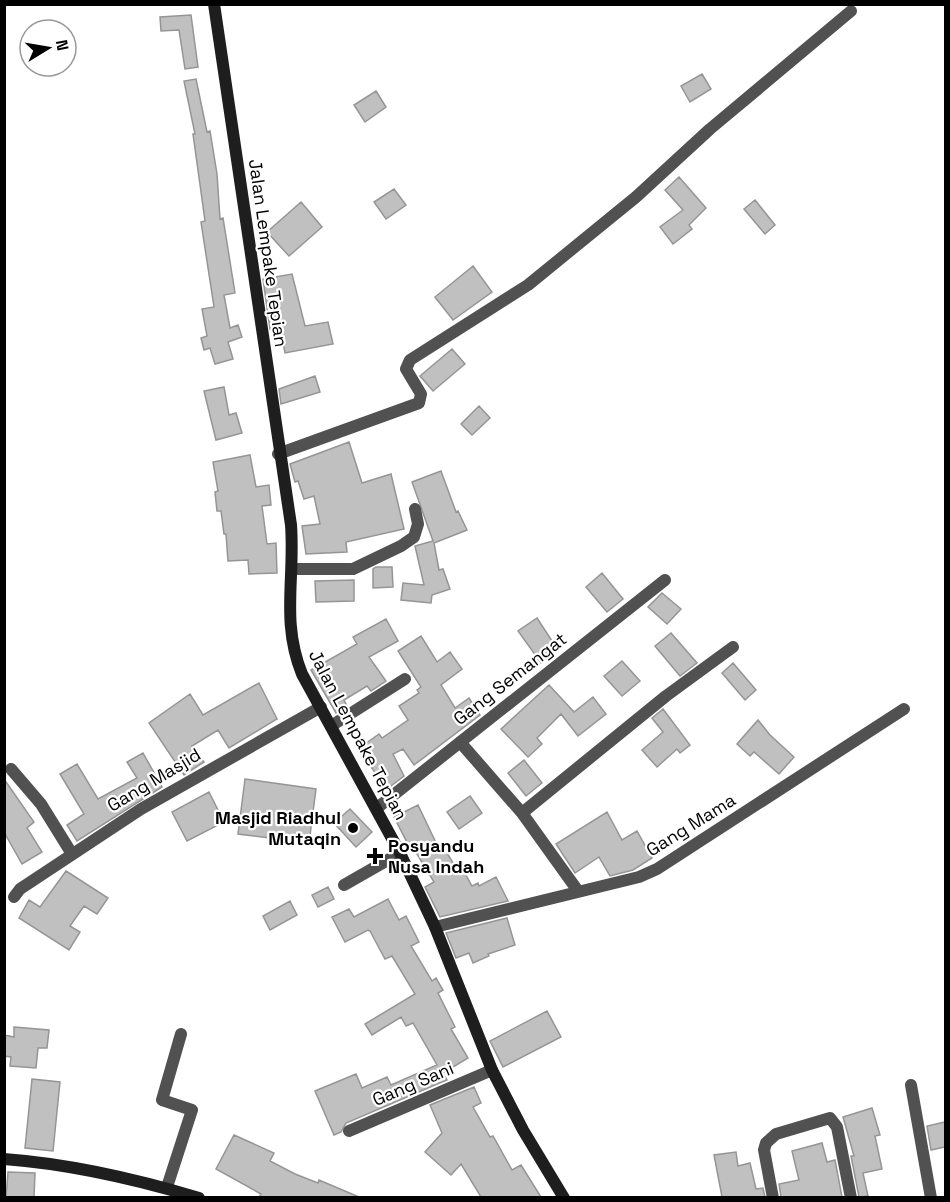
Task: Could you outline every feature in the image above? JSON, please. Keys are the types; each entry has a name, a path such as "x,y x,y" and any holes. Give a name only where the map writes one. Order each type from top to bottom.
{"street":[{"name":"Jalan Lempake Tepian","path":"214,4 291,525 293,568 289,596 291,643 302,674 377,808 435,927 492,1070 523,1130 564,1197"},
{"path":"279,454 419,403 421,394 408,375 407,364 415,356 463,329 528,285 636,197 710,129 851,11"},
{"path":"293,568 336,570 360,566 414,537 418,528 415,509"},
{"name":"Gang Semangat","path":"377,808 665,580"},
{"path":"522,813 666,696 733,647"},
{"path":"332,726 405,680"},
{"name":"Gang Masjid","path":"14,897 20,889 72,854 196,776 321,707"},
{"name":"Gang Mama","path":"435,927 500,913 639,877 657,869 904,709"},
{"path":"460,742 522,813 578,891"},
{"path":"11,769 41,804 72,854"},
{"path":"344,885 400,853"},
{"path":"173,1191 192,1110 162,1100 181,1034"},
{"name":"Gang Sani","path":"349,1131 492,1070"},
{"path":"911,1085 931,1197"},
{"path":"772,1197 764,1150 766,1143 776,1134 830,1118 837,1127 851,1197"},
{"path":"4,1160 48,1162 199,1197"}],"building":[{"path":"191,15 198,67 185,69 179,30 161,31 160,17"},
{"path":"702,74 711,89 690,102 681,86"},
{"path":"196,79 207,132 210,131 217,174 220,219 223,218 235,293 224,295 230,328 238,325 242,337 228,342 233,359 215,364 210,348 204,350 201,338 207,336 202,309 214,307 201,222 205,221 193,134 195,134 184,81"},
{"path":"376,91 386,107 365,122 354,105"},
{"path":"679,177 706,208 689,225 692,229 673,244 660,227 683,210 665,190"},
{"path":"394,189 406,205 386,219 374,202"},
{"path":"755,200 775,225 765,234 744,209"},
{"path":"301,202 322,227 289,256 267,232"},
{"path":"473,266 492,292 453,320 435,297"},
{"path":"292,274 305,326 328,322 333,344 285,353 280,327 270,329 263,279"},
{"path":"452,349 465,364 433,391 420,376"},
{"path":"315,376 320,392 281,404 279,389"},
{"path":"224,387 229,415 236,413 242,433 216,440 204,391"},
{"path":"479,406 490,418 472,435 461,424"},
{"path":"349,442 362,483 391,474 404,529 346,542 347,552 306,554 302,526 320,524 314,496 304,499 298,481 295,482 290,464"},
{"path":"250,455 256,487 269,485 271,505 262,506 267,544 276,543 277,573 249,574 248,560 228,561 221,511 217,511 215,492 218,491 213,462"},
{"path":"441,471 456,512 458,511 467,530 434,543 439,570 443,569 450,589 432,595 431,603 401,600 403,583 424,585 415,546 433,541 412,482"},
{"path":"392,567 393,587 373,588 373,569"},
{"path":"602,573 623,599 607,612 586,587"},
{"path":"354,580 354,601 316,602 315,581"},
{"path":"662,593 681,609 667,624 648,607"},
{"path":"537,618 558,650 541,663 518,631"},
{"path":"386,619 398,641 369,657 386,681 371,691 367,686 344,700 347,706 336,713 311,670 357,644 353,637"},
{"path":"671,633 697,663 680,676 655,646"},
{"path":"421,636 437,662 450,652 462,669 441,685 455,708 469,698 480,715 414,765 403,749 393,754 404,776 387,789 358,749 379,734 382,738 408,720 399,706 419,693 417,690 421,687 398,651"},
{"path":"622,661 640,681 622,696 604,676"},
{"path":"733,663 756,690 745,700 722,673"},
{"path":"259,683 277,719 229,748 218,730 192,746 204,762 184,775 149,723 190,694 203,715"},
{"path":"549,685 574,712 593,697 606,714 578,736 561,714 537,738 542,744 528,757 501,729"},
{"path":"663,709 690,745 680,753 677,749 657,767 642,750 663,732 652,718"},
{"path":"758,720 770,735 794,757 779,774 754,752 750,756 737,744"},
{"path":"143,753 162,787 77,841 67,825 84,814 60,774 77,764 98,799 137,778 127,762"},
{"path":"524,760 542,783 526,796 508,773"},
{"path":"4,779 34,822 27,828 42,852 22,864 4,832"},
{"path":"245,779 316,789 309,843 238,834"},
{"path":"209,792 224,822 187,841 172,812"},
{"path":"470,796 482,813 459,829 447,812"},
{"path":"418,805 440,851 444,848 458,871 462,868 472,886 478,883 479,886 496,877 508,901 440,917 425,887 434,882 414,849 411,850 394,817"},
{"name":"Masjid Riadhul Mutaqin","path":"350,809 372,832 356,847 334,823"},
{"path":"607,812 622,840 637,831 652,858 633,870 610,876 599,857 575,873 556,844"},
{"path":"66,871 108,898 97,914 84,906 70,926 80,932 69,950 19,918 29,900 40,907"},
{"path":"328,887 334,899 318,907 312,895"},
{"path":"388,899 399,920 406,916 419,942 411,946 432,981 436,978 443,990 438,993 455,1027 451,1029 468,1058 443,1073 447,1080 346,1123 341,1132 334,1135 315,1091 356,1074 362,1088 387,1077 391,1085 437,1065 413,1023 406,1026 401,1017 372,1035 365,1024 415,994 392,956 385,959 370,931 345,942 332,917 349,909 354,917"},
{"path":"290,901 297,915 270,930 263,916"},
{"path":"507,918 515,945 488,954 489,956 473,963 469,953 456,958 446,933"},
{"path":"547,1011 561,1037 503,1067 490,1041"},
{"path":"14,1027 49,1030 47,1048 38,1048 36,1068 10,1066 11,1057 4,1056 4,1035 14,1037"},
{"path":"32,1079 60,1082 53,1151 25,1148"},
{"path":"474,1087 481,1103 473,1107 490,1137 493,1136 512,1170 521,1165 541,1197 481,1197 461,1164 451,1175 425,1152 442,1133 430,1105"},
{"path":"872,1108 880,1135 875,1136 882,1169 863,1173 868,1196 859,1197 851,1156 854,1156 843,1117"},
{"path":"945,1122 945,1147 931,1150 927,1126"},
{"path":"234,1135 274,1153 270,1161 295,1174 318,1183 319,1180 359,1197 259,1197 261,1194 216,1169"},
{"path":"822,1143 827,1162 835,1160 842,1197 781,1197 779,1184 799,1180 792,1151"},
{"path":"736,1152 738,1166 750,1163 756,1189 763,1188 765,1197 722,1197 714,1155"},
{"path":"8,1172 35,1173 34,1197 6,1197"}],"place":[{"name":"Masjid Riadhul Mutaqin","path":"353,828"},
{"name":"Posyandu Nusa Indah","path":"375,856"}]}
